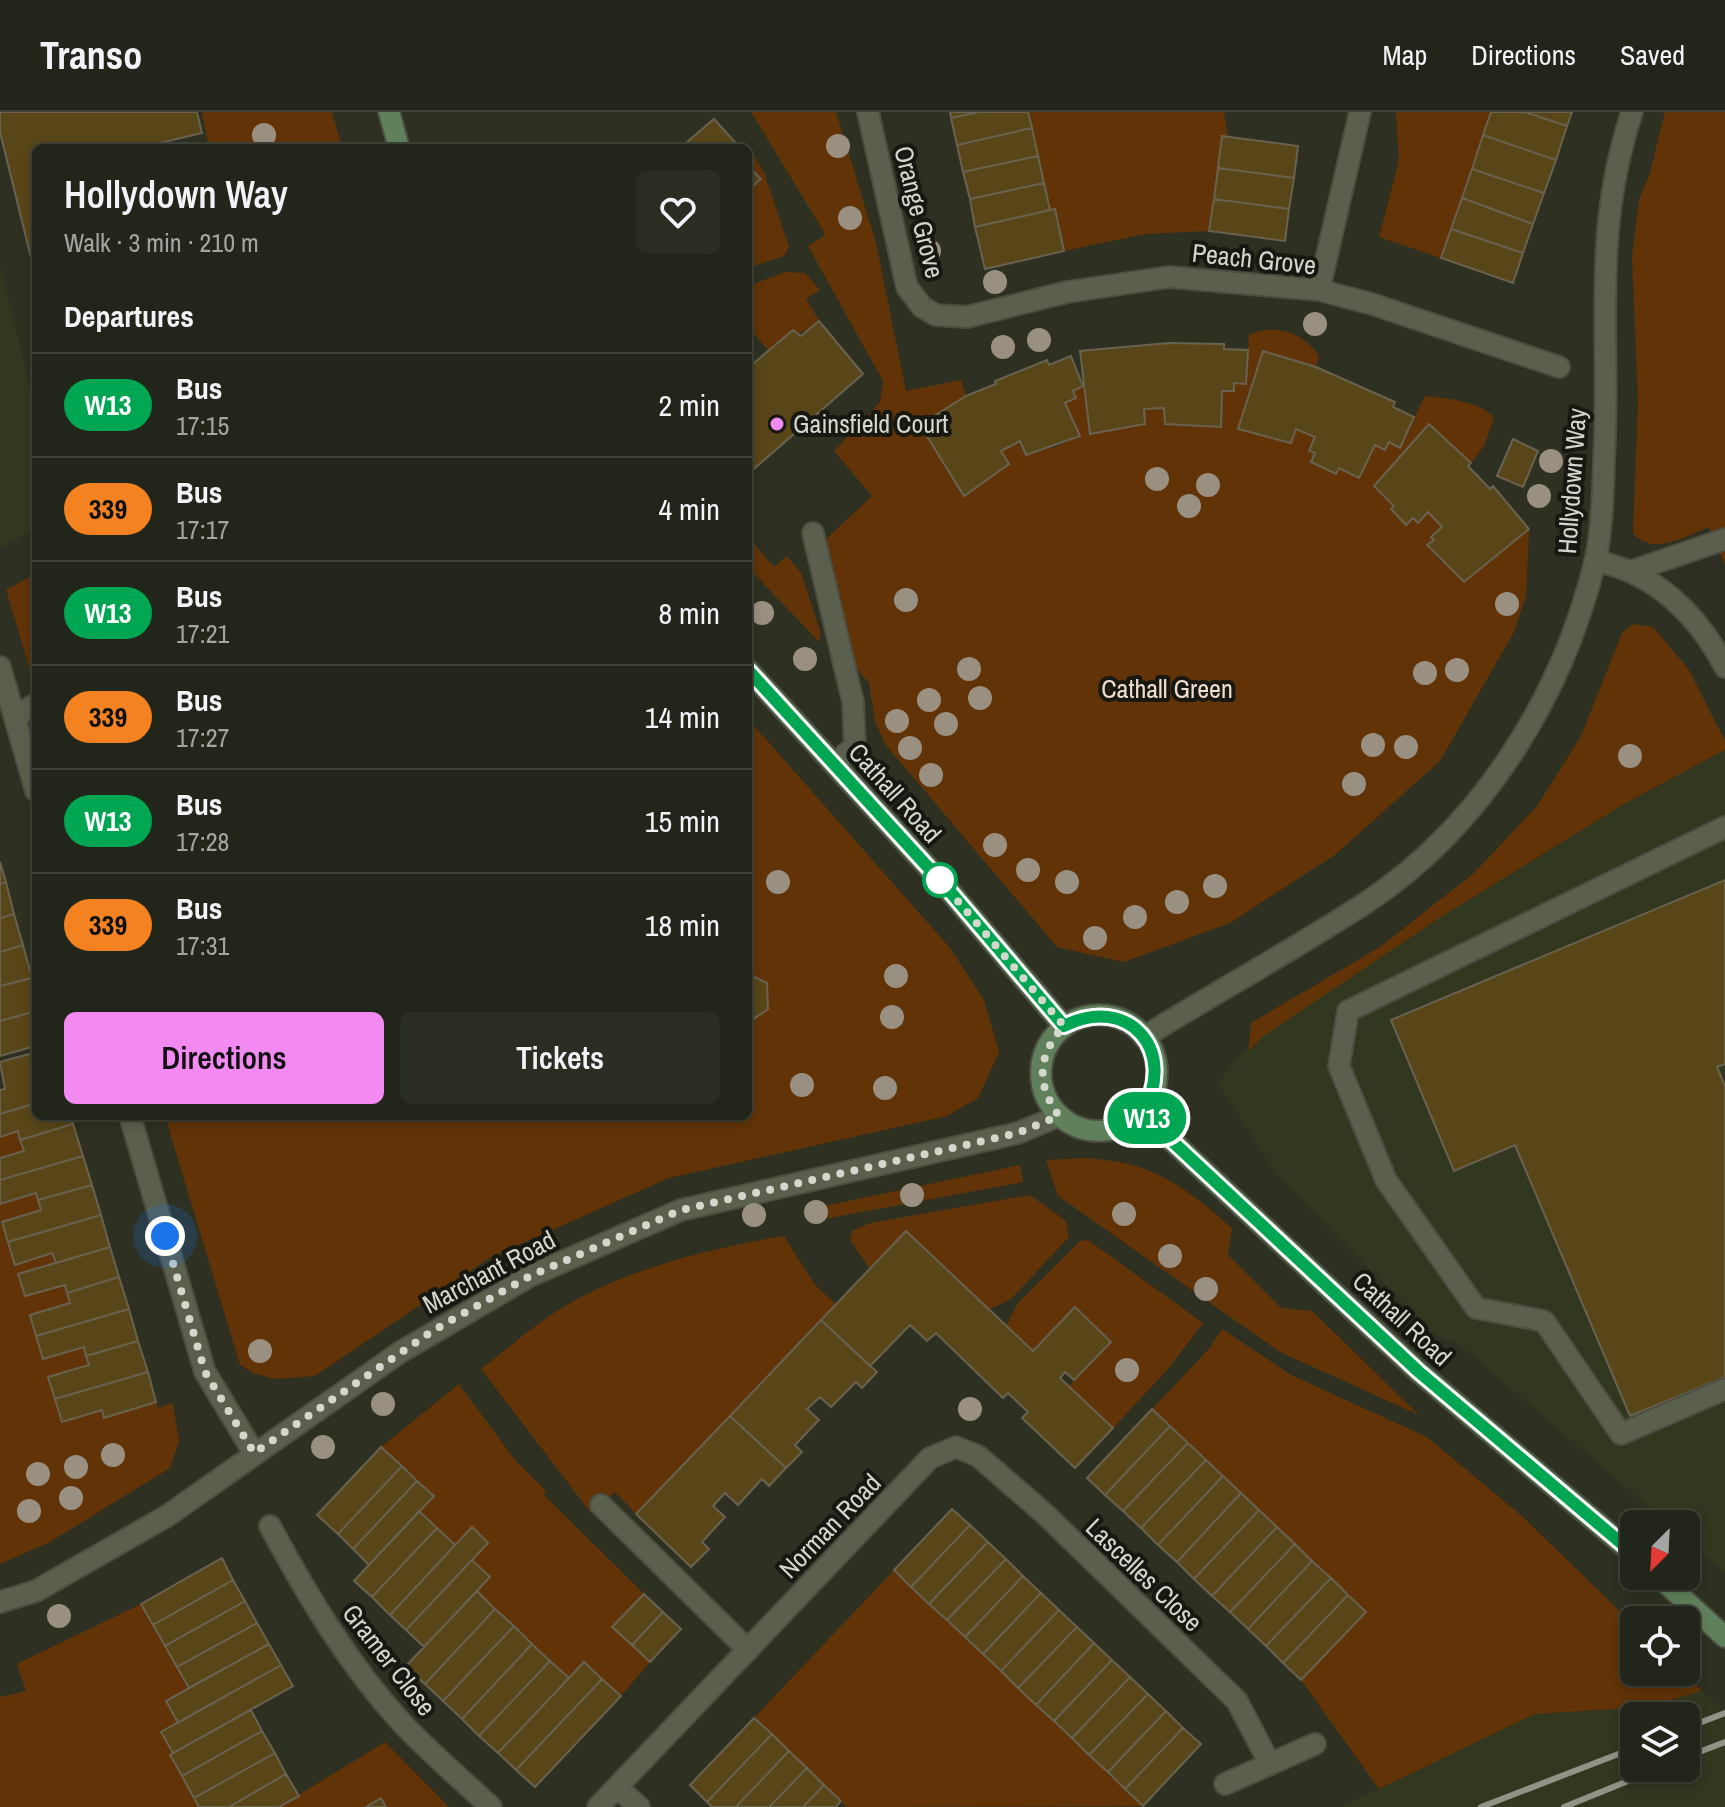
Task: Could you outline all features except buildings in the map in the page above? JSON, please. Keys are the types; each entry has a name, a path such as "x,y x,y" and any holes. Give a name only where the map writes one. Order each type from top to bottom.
{"main road":[{"path":"389,112 398,144"},
{"name":"Cathall Road","path":"752,674 947,888 1064,1026"},
{"path":"1106,1016 1131,1025 1144,1037 1154,1055 1157,1075 1153,1095 1142,1113 1123,1126 1102,1132 1079,1128 1059,1116 1047,1100 1041,1080 1042,1060 1050,1042 1064,1026 1080,1018 1106,1016"},
{"name":"Cathall Road","path":"1142,1113 1419,1372 1620,1542"},
{"path":"1673,1590 1725,1637"}],"street":[{"name":"Orange Grove","path":"868,112 907,287 922,307 936,315"},
{"path":"1319,290 1360,112"},
{"name":"Hollydown Way","path":"1144,1037 1369,901 1415,864 1486,794 1539,708 1557,671 1595,561 1605,459 1603,292 1608,204 1632,112"},
{"name":"Peach Grove","path":"936,315 967,317 1067,292 1169,277 1319,290 1372,304 1559,367"},
{"path":"813,533 853,702 855,746 834,764"},
{"path":"1632,571 1725,539"},
{"path":"1595,561 1632,571 1672,597 1706,631 1725,667"},
{"path":"0,667 32,777"},
{"path":"15,717 32,706"},
{"path":"1725,827 1348,1011 1339,1066 1386,1180 1476,1308 1544,1321 1621,1434 1725,1389"},
{"name":"Marchant Road","path":"0,1602 36,1591 167,1516 254,1453 448,1322 530,1276 681,1210 1018,1133 1059,1116"},
{"path":"131,1120 205,1372 254,1453"},
{"name":"Norman Road","path":"598,1807 930,1458 956,1447"},
{"name":"Lascelles Close","path":"956,1447 978,1456 1046,1515 1237,1701 1270,1764"},
{"path":"601,1505 748,1650"},
{"name":"Gramer Close","path":"270,1526 308,1597 367,1680 401,1722 491,1807"},
{"path":"1225,1784 1315,1744"},
{"path":"617,1787 639,1807"}],"shaded area":[{"path":"0,264 32,395 32,531 0,548"},
{"path":"1725,750 1725,1572 1700,1551 1700,1510 1653,1510 1458,1343 1435,1335 1277,1175 1218,1083 1235,1060 1264,1035 1441,917 1624,804"},
{"path":"1702,1691 1725,1712 1725,1807 1340,1807 1535,1714 1620,1709 1620,1782 1700,1782 1700,1702 1663,1702"}],"green space":[{"path":"202,112 332,112 341,144 208,144"},
{"name":"Cathall Green","path":"751,112 836,112 876,243 906,391 961,380 966,396 920,425 964,496 1008,464 1001,451 1020,441 1053,448 1079,436 1065,403 1076,398 1073,391 1085,385 1091,434 1145,424 1144,409 1164,408 1165,424 1221,427 1222,391 1233,391 1234,383 1246,384 1249,335 1259,331 1288,332 1306,341 1319,357 1316,367 1263,351 1238,429 1290,443 1296,429 1315,437 1309,451 1359,478 1375,445 1385,450 1389,442 1400,447 1425,396 1462,401 1488,412 1494,418 1484,446 1471,463 1429,424 1374,486 1394,506 1391,509 1406,525 1413,518 1418,522 1428,512 1442,527 1431,536 1434,540 1428,546 1441,562 1529,529 1526,596 1514,632 1440,761 1336,854 1230,923 1124,962 1057,947 885,744 875,721 869,683 849,651 823,542 872,496 834,451 880,402 883,381 808,246 824,236 824,232"},
{"path":"1028,112 1224,112 1228,137 1222,137 1209,231 1145,234 1064,251 1055,209 1050,210"},
{"path":"1396,112 1491,112 1441,258 1379,237 1399,160"},
{"path":"1665,112 1725,112 1725,565 1709,527 1660,544 1641,540 1633,533 1638,400 1632,256 1639,200 1650,173"},
{"path":"752,151 765,175 789,247 784,256 752,267 752,186 760,179 752,170"},
{"path":"786,272 805,273 820,290 806,299 820,322 769,351 752,332 752,285"},
{"path":"752,542 774,567 787,556 801,573 821,634 819,642 752,571"},
{"path":"32,576 32,677 6,590"},
{"path":"1633,624 1653,627 1689,670 1725,741 1725,750 1624,804 1441,917 1265,1035 1248,1051 1251,1023 1380,947 1474,873 1537,806 1581,736 1622,633"},
{"path":"752,724 950,948 984,1000 999,1052 978,1098 947,1116 669,1178 491,1257 315,1376 276,1379 255,1374 240,1365 166,1120 752,1120"},
{"path":"18,1131 24,1151 0,1158 0,1137"},
{"path":"1046,1160 1109,1160 1148,1171 1166,1178 1198,1199 1232,1228 1228,1255 1281,1308 1312,1311 1419,1415 1280,1352 1058,1196"},
{"path":"1020,1165 1023,1182 808,1222 805,1210"},
{"path":"36,1193 41,1210 2,1222 15,1264 52,1253 56,1263 18,1274 25,1296 65,1285 70,1303 43,1359 84,1347 89,1365 48,1377 62,1421 102,1410 104,1418 156,1402 158,1408 173,1403 179,1441 170,1468 50,1542 0,1564 0,1204"},
{"path":"1030,1195 1066,1221 1069,1237 1011,1299 988,1310 870,1269 850,1240 852,1231 870,1223"},
{"path":"784,1236 815,1285 836,1304 636,1514 615,1492 591,1513 481,1369 554,1313 607,1285 665,1263"},
{"path":"1088,1240 1203,1323 1168,1369 1113,1428 1069,1386 1111,1342 1075,1307 1033,1351 1006,1326 1017,1304 1080,1241"},
{"path":"1222,1329 1291,1375 1427,1437 1523,1517 1620,1611 1620,1686 1697,1686 1702,1691 1663,1702 1620,1702 1620,1709 1535,1714 1379,1789 1301,1680 1366,1611 1152,1409 1209,1349"},
{"path":"459,1384 515,1460 546,1491 544,1495 644,1594 613,1627 650,1662 621,1696 584,1663 569,1678 477,1591 489,1577 472,1560 472,1528 455,1545 419,1511 433,1496 381,1447"},
{"path":"894,1570 1143,1806 847,1807 754,1718"},
{"path":"141,1604 189,1688 166,1701 178,1723 162,1732 199,1807 0,1807 0,1697 26,1691 17,1664"},
{"path":"385,1742 449,1807 386,1807 381,1798 366,1807 279,1807"}],"railway":[{"path":"1700,1723 1725,1713"},
{"path":"1700,1752 1725,1742"},
{"path":"1481,1807 1620,1753"},
{"path":"1564,1807 1626,1782"}],"bus line":[{"name":"W13","path":"752,674 947,888 1064,1026 1080,1018 1097,1015 1115,1017 1131,1025 1144,1037 1154,1055 1157,1075 1153,1095 1142,1113 1419,1372 1620,1542"}],"place":[{"name":"Gainsfield Court","path":"777,424"}],"route":[{"path":"165,1236 205,1372 254,1453 434,1330 530,1276 681,1210 1018,1133 1059,1116 1047,1100 1041,1080 1042,1060 1050,1042 1064,1026 940,880"}]}
